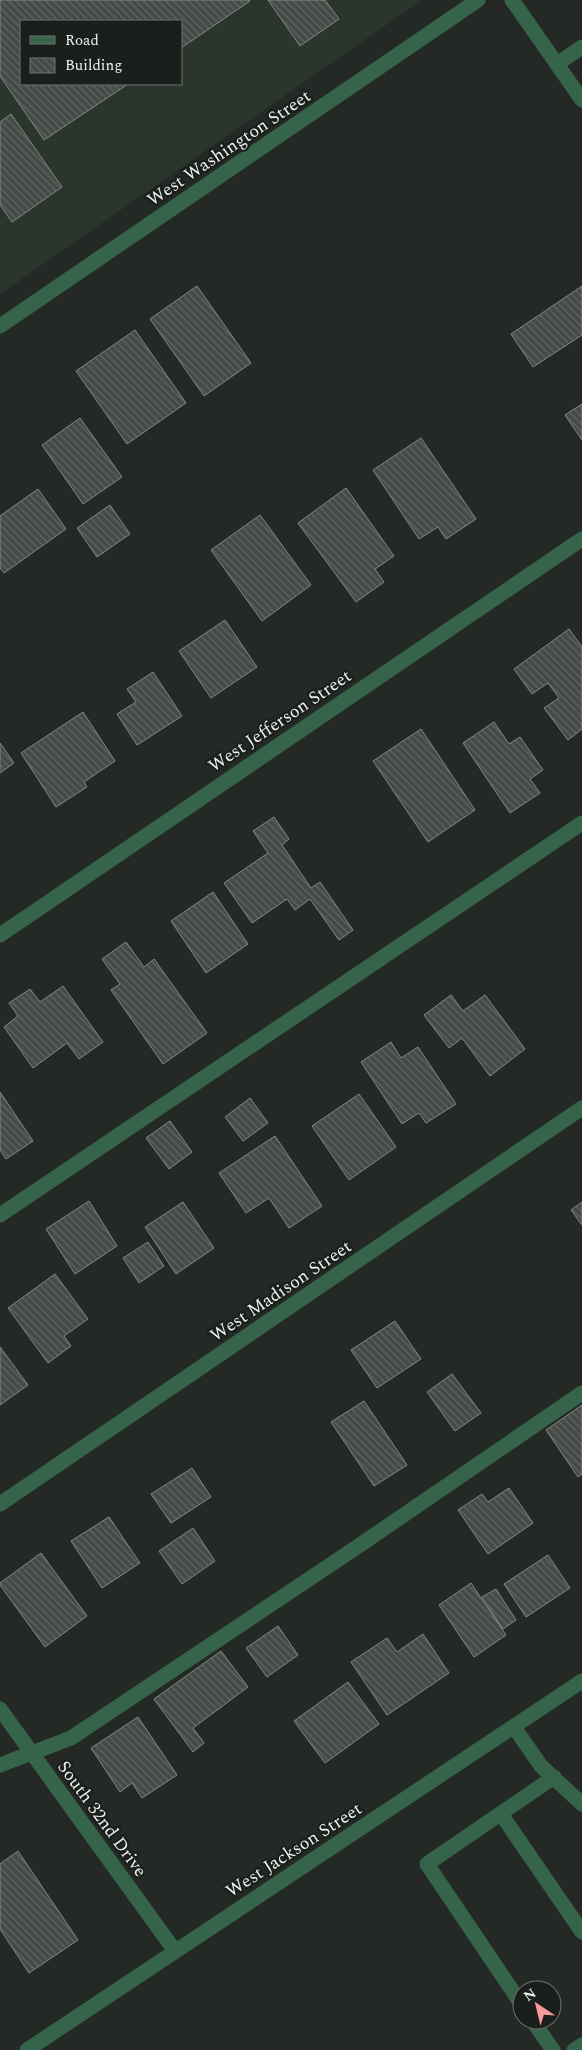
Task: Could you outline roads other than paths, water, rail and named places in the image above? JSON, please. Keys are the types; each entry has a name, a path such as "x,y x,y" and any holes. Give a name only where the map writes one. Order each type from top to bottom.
{"street":[{"name":"West Washington Street","path":"0,326 478,0"},
{"path":"512,0 582,100"},
{"path":"557,64 582,47"},
{"name":"West Jefferson Street","path":"0,935 582,539"},
{"path":"0,1214 582,823"},
{"name":"West Madison Street","path":"0,1504 582,1108"},
{"path":"0,1765 71,1738 582,1393"},
{"name":"West Jackson Street","path":"27,2050 582,1680"},
{"name":"South 32nd Drive","path":"0,1709 175,1951"},
{"path":"514,1727 542,1766 582,1804"},
{"path":"512,1990 427,1864 554,1778"},
{"path":"501,1814 582,1932"},
{"path":"539,2030 553,2050"},
{"path":"574,2050 582,2045"}]}
